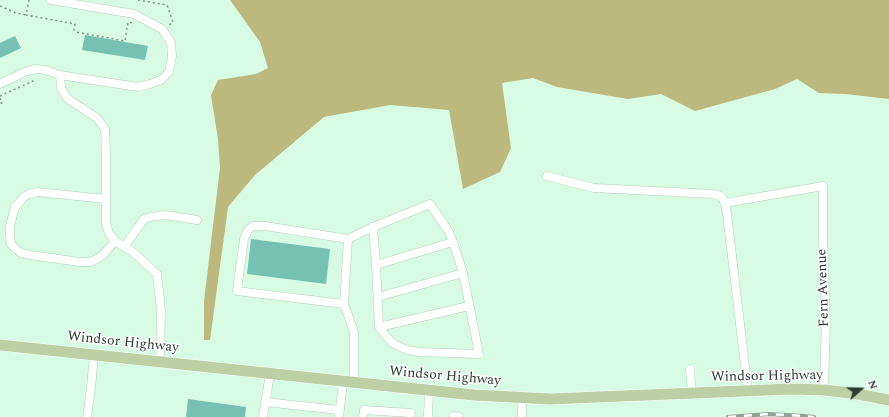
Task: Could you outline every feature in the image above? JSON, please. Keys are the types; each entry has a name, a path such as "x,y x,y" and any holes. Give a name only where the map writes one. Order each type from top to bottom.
{"main road":[{"name":"Windsor Highway","path":"0,345 429,391 522,398 550,399 791,389 824,390 858,394 889,400"}],"street":[{"path":"0,84 29,70 36,69 45,70 60,75 138,86 161,80 169,72 172,56 171,43 162,29 134,14 51,0"},
{"path":"60,75 61,88 68,99 97,118 104,129 106,152 106,226 115,242 132,252 156,274 161,310 160,362"},
{"path":"547,176 594,188 713,194 721,196 725,203 728,222 748,391"},
{"name":"Fern Avenue","path":"725,203 823,186 823,241 826,319 824,390"},
{"path":"106,199 37,192 29,194 25,196 15,207 10,226 11,244 21,253 30,256 90,262 103,255 115,242"},
{"path":"344,304 237,291 244,239 248,230 253,226 265,226 348,239 374,227 430,204 449,232 453,242 463,273 479,354 420,352 407,350 392,344 379,327 374,227"},
{"path":"124,247 144,219 165,215 197,220"},
{"path":"265,402 339,414 348,382 354,332 344,304 348,239"},
{"path":"376,265 453,242"},
{"path":"378,297 463,273"},
{"path":"379,327 470,306"},
{"path":"87,417 94,355"},
{"path":"690,369 692,393"},
{"path":"263,417 270,374"},
{"path":"428,417 429,391"},
{"path":"522,398 522,417"},
{"path":"363,417 364,410 387,414 411,413 410,417"},
{"path":"453,417 459,417"}],"path":[{"path":"26,15 29,0"},
{"path":"138,0 167,5 173,22 163,30"},
{"path":"0,6 16,13 75,24 74,30 76,32 125,41 128,22 136,24"},
{"path":"0,104 2,102 0,97 33,80 30,76 29,70"}],"shaded area":[{"path":"230,0 889,0 889,99 845,94 819,93 797,79 775,89 695,111 661,94 628,99 557,87 533,78 502,83 511,148 500,172 463,189 449,110 390,105 324,117 255,175 228,207 210,340 204,340 204,301 220,168 218,139 211,95 218,80 256,74 268,68 260,42"}],"building":[{"path":"85,35 148,46 145,60 82,50"},
{"path":"15,36 21,48 0,58 0,43"},
{"path":"251,239 330,249 326,284 247,274"},
{"path":"188,399 246,407 245,417 186,417"}],"railway":[{"path":"728,417 769,414 814,417"}]}
